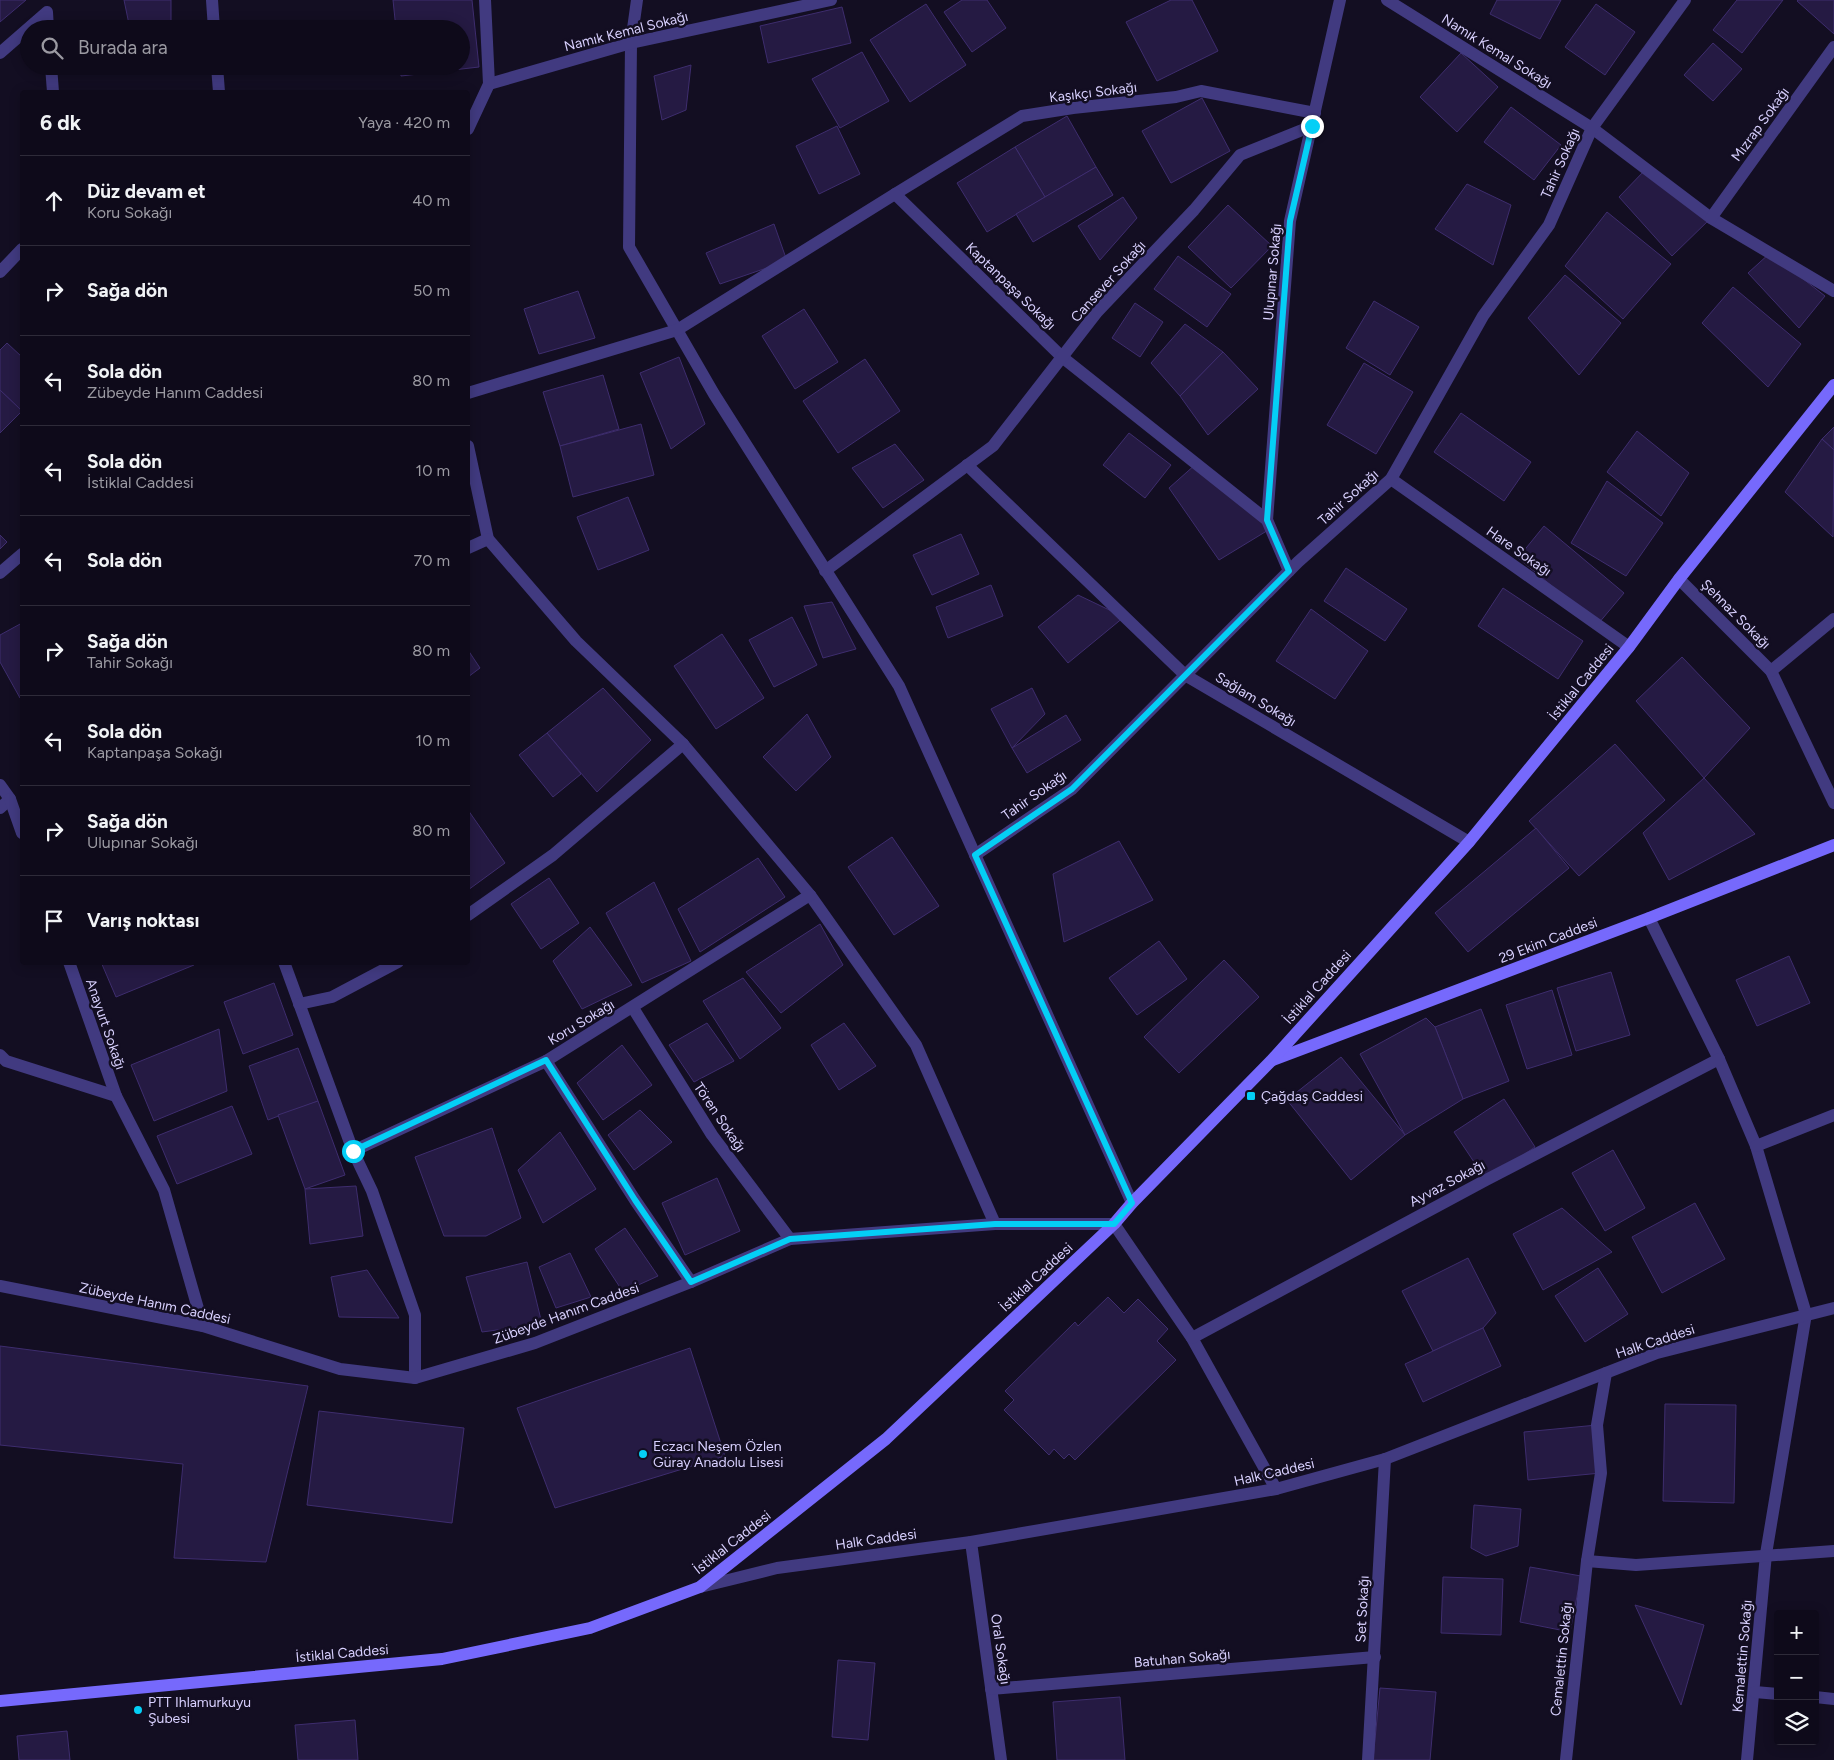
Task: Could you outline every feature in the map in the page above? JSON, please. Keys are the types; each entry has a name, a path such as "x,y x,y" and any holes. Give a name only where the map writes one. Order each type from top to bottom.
{"street":[{"path":"212,0 213,20"},
{"path":"470,124 489,84 485,0"},
{"path":"637,0 632,43 629,247 714,394 899,686 1132,1203"},
{"name":"Namık Kemal Sokağı","path":"489,84 632,43 831,0"},
{"name":"Ulupınar Sokağı","path":"1267,520 1290,221 1340,0"},
{"name":"Namık Kemal Sokağı","path":"1387,0 1592,128 1711,218 1834,291"},
{"name":"Tahir Sokağı","path":"975,855 1072,789 1289,571 1391,479 1483,316 1549,225 1592,128 1683,1"},
{"path":"48,6 48,20"},
{"path":"34,20 48,6"},
{"path":"0,53 20,33"},
{"name":"Mızrap Sokağı","path":"1711,218 1834,47"},
{"path":"52,75 53,90"},
{"path":"218,75 219,90"},
{"name":"Kaşıkçı Sokağı","path":"895,194 1022,116 1073,108 1176,97 1201,91 1315,113"},
{"name":"Cansever Sokağı","path":"825,571 993,446 1097,312 1194,210 1240,155 1312,126"},
{"path":"470,392 677,330 895,194"},
{"name":"Kaptanpaşa Sokağı","path":"895,194 1062,357 1267,520 1289,571"},
{"path":"0,272 20,251"},
{"name":"İstiklal Caddesi","path":"0,1701 442,1658 590,1628 700,1587 886,1439 1114,1224 1132,1203 1271,1060 1469,842 1629,647 1679,580 1834,384"},
{"path":"470,455 488,538 576,641 683,744 810,894 916,1045 995,1224"},
{"name":"Sağlam Sokağı","path":"967,466 1185,675 1469,842"},
{"name":"Hare Sokağı","path":"1391,479 1629,647"},
{"path":"470,547 488,538"},
{"path":"0,573 20,556"},
{"name":"Şehnaz Sokağı","path":"1679,580 1771,671 1834,803"},
{"path":"1771,671 1834,619"},
{"path":"470,914 553,855 683,744"},
{"path":"0,785 10,799 20,827"},
{"path":"0,808 10,799"},
{"name":"29 Ekim Caddesi","path":"1271,1060 1649,918 1834,844"},
{"name":"Koru Sokağı","path":"353,1151 546,1060 633,1008 810,894"},
{"path":"1649,918 1719,1059 1756,1146 1806,1314"},
{"name":"Anayurt Sokağı","path":"70,965 116,1096 164,1190 203,1326"},
{"path":"285,965 353,1151 372,1191 415,1315 414,1378"},
{"path":"298,1004 332,997 392,965"},
{"name":"Tören Sokağı","path":"633,1008 712,1135 790,1239"},
{"path":"0,1055 6,1060 116,1096"},
{"name":"Ayvaz Sokağı","path":"1192,1338 1486,1180 1719,1059"},
{"path":"546,1060 630,1192 691,1282"},
{"path":"1756,1146 1834,1115"},
{"name":"Zübeyde Hanım Caddesi","path":"0,1286 203,1326 340,1369 414,1378 535,1343 691,1282 790,1239 995,1224 1114,1224"},
{"path":"1114,1224 1192,1338 1276,1489"},
{"name":"Halk Caddesi","path":"700,1587 777,1568 971,1542 1276,1489 1385,1459 1657,1353 1834,1308"},
{"name":"Kemalettin Sokağı","path":"1747,1760 1755,1692 1766,1554 1806,1314"},
{"name":"Cemalettin Sokağı","path":"1566,1760 1587,1561 1601,1473 1597,1425 1606,1373"},
{"name":"Set Sokağı","path":"1368,1760 1385,1459"},
{"name":"Oral Sokağı","path":"971,1542 1001,1760"},
{"path":"1587,1561 1636,1565 1766,1554 1834,1551"},
{"name":"Batuhan Sokağı","path":"991,1689 1375,1657"},
{"path":"1755,1692 1774,1694"},
{"path":"1819,1697 1834,1699"}],"building":[{"path":"0,0 26,0 0,22"},
{"path":"124,0 171,0 171,20 128,20"},
{"path":"393,0 472,0 479,67 470,68 470,20 395,20"},
{"path":"962,0 987,0 1006,28 972,52 944,12"},
{"path":"1171,0 1192,0 1218,51 1157,81 1126,22"},
{"path":"1497,0 1561,0 1540,39 1490,14"},
{"path":"1737,0 1783,0 1742,53 1713,30"},
{"path":"1834,0 1834,34 1797,1"},
{"path":"926,4 966,65 910,102 870,40"},
{"path":"1596,4 1635,32 1605,75 1565,47"},
{"path":"842,7 851,43 768,63 760,26"},
{"path":"1713,43 1742,69 1713,101 1684,75"},
{"path":"862,52 889,101 840,128 812,79"},
{"path":"1461,53 1498,87 1457,132 1420,97"},
{"path":"691,65 686,110 662,120 654,76"},
{"path":"1202,98 1230,151 1171,183 1142,131"},
{"path":"1511,107 1561,145 1534,180 1484,142"},
{"path":"1067,116 1096,167 1045,197 1015,147"},
{"path":"837,126 860,174 819,194 796,146"},
{"path":"1015,147 1045,197 987,232 957,183"},
{"path":"1096,167 1113,195 1033,242 1016,214"},
{"path":"1646,169 1711,218 1672,256 1619,197"},
{"path":"1467,184 1511,205 1493,265 1435,229"},
{"path":"1123,197 1137,218 1100,260 1078,226"},
{"path":"1228,205 1272,246 1231,288 1188,247"},
{"path":"1607,212 1671,264 1623,319 1565,266"},
{"path":"774,224 787,261 720,284 706,253"},
{"path":"1770,253 1825,296 1799,328 1748,273"},
{"path":"1178,256 1231,294 1207,327 1154,289"},
{"path":"1565,275 1621,323 1579,375 1528,318"},
{"path":"1733,287 1801,344 1768,387 1702,323"},
{"path":"578,291 595,338 539,354 524,309"},
{"path":"1374,301 1419,327 1390,375 1346,348"},
{"path":"1135,303 1163,322 1140,357 1112,338"},
{"path":"804,309 838,362 795,389 762,336"},
{"path":"1185,324 1223,352 1180,396 1151,363"},
{"path":"7,343 20,355 20,409 0,390 0,350"},
{"path":"1223,352 1258,389 1208,435 1180,396"},
{"path":"679,357 705,424 671,449 640,373"},
{"path":"865,359 900,411 838,453 803,401"},
{"path":"1364,363 1413,392 1376,454 1327,425"},
{"path":"603,375 619,429 560,446 543,392"},
{"path":"0,390 20,409 20,413 0,433"},
{"path":"1461,413 1531,462 1504,501 1434,452"},
{"path":"641,424 654,475 573,497 560,446"},
{"path":"1834,427 1834,450 1822,439"},
{"path":"1637,431 1689,473 1661,516 1607,472"},
{"path":"1129,433 1171,465 1145,498 1103,465"},
{"path":"1822,439 1834,450 1833,537 1785,492"},
{"path":"895,444 924,480 883,508 852,468"},
{"path":"1196,464 1270,529 1219,560 1169,488"},
{"path":"1607,481 1663,523 1626,576 1571,543"},
{"path":"628,497 649,550 598,570 577,517"},
{"path":"1544,526 1624,593 1598,624 1518,558"},
{"path":"961,534 979,574 932,595 913,555"},
{"path":"0,535 7,542 0,549"},
{"path":"1346,568 1407,609 1385,641 1324,601"},
{"path":"991,585 1003,616 948,638 936,607"},
{"path":"1503,588 1583,641 1558,679 1478,626"},
{"path":"1078,595 1124,617 1068,663 1038,627"},
{"path":"832,602 856,649 823,658 804,606"},
{"path":"1311,609 1368,651 1335,699 1276,661"},
{"path":"792,617 817,665 774,687 749,640"},
{"path":"20,624 20,698 0,662 0,635"},
{"path":"722,634 764,698 716,729 674,666"},
{"path":"470,653 480,668 470,676"},
{"path":"1682,657 1750,728 1704,778 1636,701"},
{"path":"603,688 651,740 597,792 547,733"},
{"path":"1032,688 1045,714 1012,748 991,709"},
{"path":"807,714 831,757 796,791 763,757"},
{"path":"1066,715 1081,740 1027,773 1012,748"},
{"path":"547,733 581,774 553,797 519,755"},
{"path":"1615,744 1665,800 1579,876 1529,821"},
{"path":"1704,778 1755,834 1669,880 1643,833"},
{"path":"470,813 505,863 470,889"},
{"path":"1536,828 1569,868 1468,952 1435,913"},
{"path":"892,837 939,906 894,935 848,867"},
{"path":"1119,841 1153,900 1064,942 1053,874"},
{"path":"758,858 785,897 700,952 678,909"},
{"path":"549,878 579,923 541,949 511,904"},
{"path":"654,882 691,961 642,983 606,913"},
{"path":"820,924 843,965 781,1013 746,972"},
{"path":"590,927 632,985 582,1009 553,961"},
{"path":"1159,941 1187,979 1137,1015 1109,978"},
{"path":"1789,956 1810,1003 1757,1026 1736,980"},
{"path":"1224,960 1259,997 1179,1073 1144,1037"},
{"path":"102,965 194,965 116,997"},
{"path":"1611,972 1630,1035 1576,1051 1557,988"},
{"path":"743,978 781,1028 740,1059 703,1001"},
{"path":"274,983 293,1035 243,1054 224,1002"},
{"path":"1552,990 1572,1055 1527,1069 1506,1005"},
{"path":"1481,1009 1509,1081 1463,1099 1435,1027"},
{"path":"1426,1018 1435,1027 1463,1099 1405,1135 1360,1054"},
{"path":"707,1023 734,1061 694,1082 669,1045"},
{"path":"844,1023 876,1066 839,1090 811,1045"},
{"path":"219,1029 227,1091 154,1121 131,1065"},
{"path":"622,1045 652,1085 603,1120 577,1083"},
{"path":"298,1048 318,1101 268,1120 249,1066"},
{"path":"1341,1057 1405,1135 1351,1180 1287,1100"},
{"path":"1504,1099 1535,1147 1486,1180 1454,1132"},
{"path":"318,1101 345,1175 305,1189 278,1115"},
{"path":"232,1106 252,1154 177,1184 157,1136"},
{"path":"640,1110 672,1142 634,1170 608,1135"},
{"path":"492,1128 521,1218 486,1236 444,1236 415,1157"},
{"path":"560,1132 596,1189 543,1223 518,1170"},
{"path":"1613,1150 1645,1208 1605,1231 1572,1173"},
{"path":"717,1178 740,1231 685,1255 662,1203"},
{"path":"356,1186 363,1236 310,1244 305,1189"},
{"path":"1695,1203 1725,1259 1662,1293 1632,1237"},
{"path":"1562,1208 1612,1252 1543,1290 1513,1234"},
{"path":"625,1228 658,1276 623,1292 595,1249"},
{"path":"570,1253 591,1297 556,1308 539,1267"},
{"path":"1468,1258 1496,1313 1483,1328 1433,1351 1402,1291"},
{"path":"527,1262 542,1324 482,1332 466,1277"},
{"path":"1598,1268 1628,1314 1585,1342 1555,1296"},
{"path":"367,1270 399,1318 339,1317 331,1277"},
{"path":"1108,1297 1124,1313 1138,1299 1168,1329 1157,1341 1176,1360 1075,1460 1069,1454 1064,1459 1054,1449 1049,1455 1004,1410 1014,1400 1005,1391 1075,1322 1078,1326"},
{"path":"1483,1328 1501,1366 1423,1402 1405,1364"},
{"path":"0,1346 308,1386 266,1562 174,1558 183,1464 0,1445"},
{"path":"690,1348 725,1456 555,1508 517,1408"},
{"path":"1665,1404 1736,1405 1734,1503 1663,1501"},
{"path":"319,1411 464,1428 452,1523 307,1505"},
{"path":"1597,1425 1601,1473 1528,1480 1524,1432"},
{"path":"1474,1505 1521,1509 1518,1546 1486,1556 1471,1548"},
{"path":"1530,1567 1581,1576 1570,1632 1520,1622"},
{"path":"1443,1577 1503,1579 1501,1635 1441,1633"},
{"path":"1635,1605 1704,1625 1681,1705"},
{"path":"838,1660 875,1663 868,1740 832,1737"},
{"path":"1380,1688 1436,1692 1430,1760 1373,1760"},
{"path":"1120,1697 1125,1760 1057,1760 1053,1702"},
{"path":"355,1720 358,1760 298,1760 295,1725"},
{"path":"67,1731 70,1760 19,1760 17,1736"}],"place":[{"name":"Çağdaş Caddesi","path":"1251,1096"},
{"name":"Eczacı Neşem Özlen Güray Anadolu Lisesi","path":"643,1454"},
{"name":"PTT Ihlamurkuyu Şubesi","path":"138,1710"}],"route":[{"path":"353,1151 546,1060 635,1200 691,1282 790,1239 995,1224 1114,1224 1132,1203 975,855 1072,789 1289,571 1267,520 1290,221 1312,126"}]}
